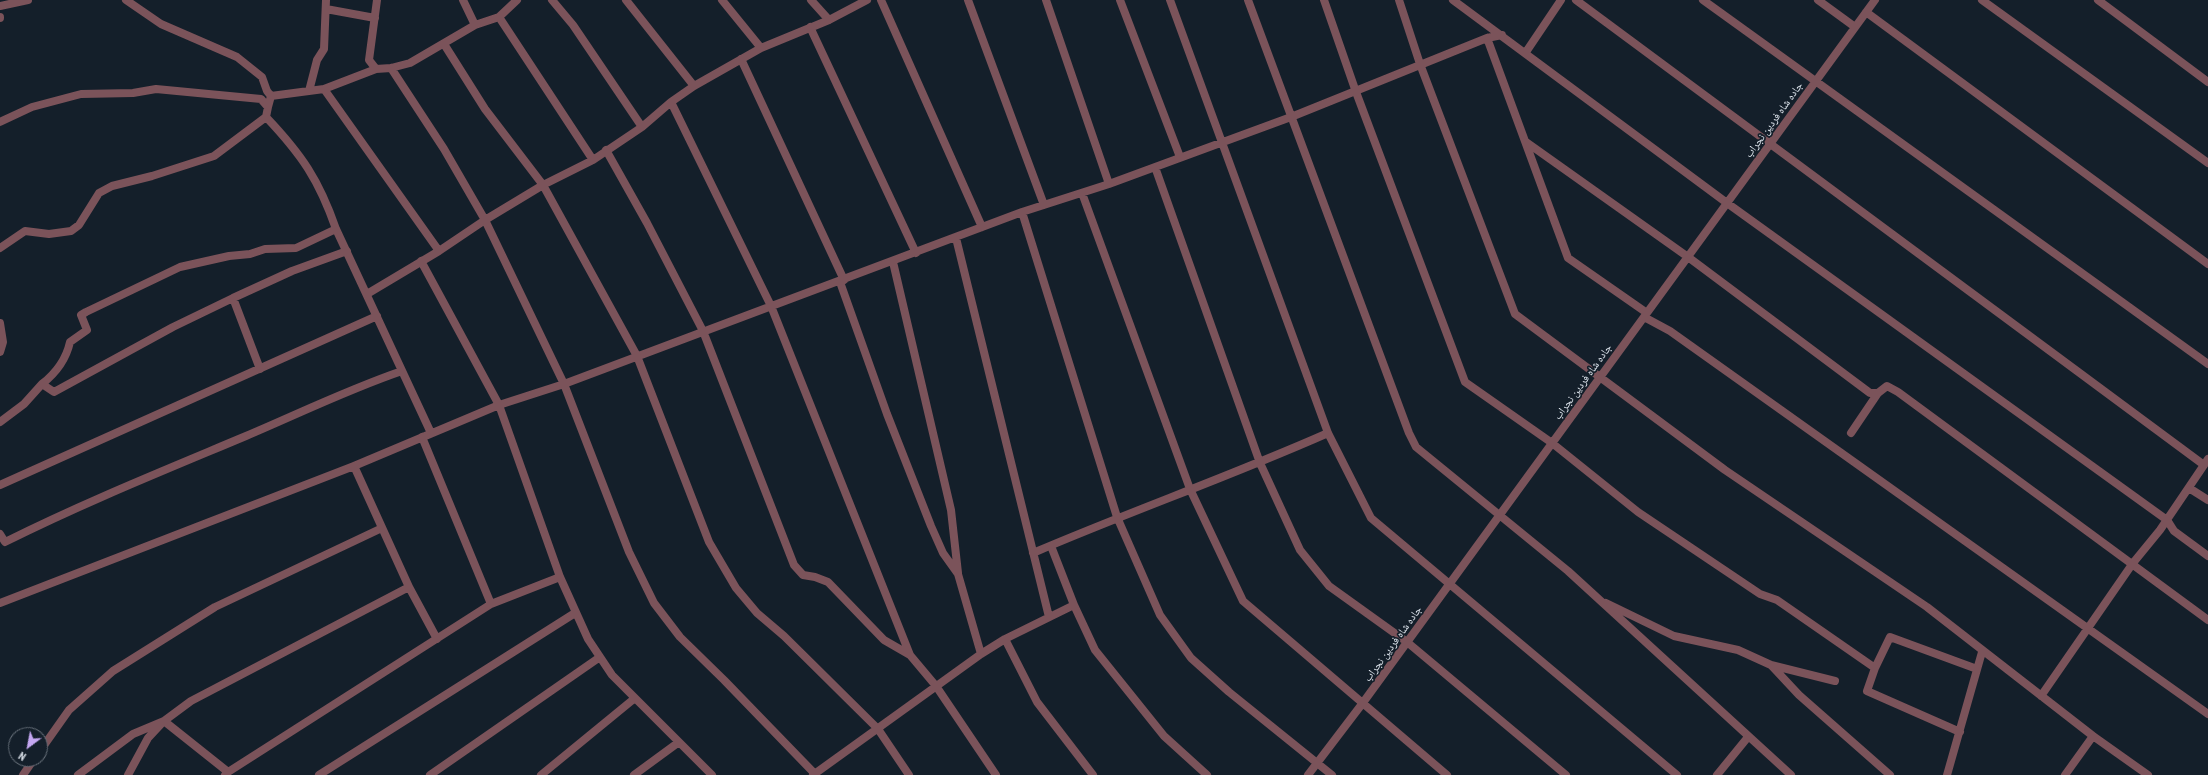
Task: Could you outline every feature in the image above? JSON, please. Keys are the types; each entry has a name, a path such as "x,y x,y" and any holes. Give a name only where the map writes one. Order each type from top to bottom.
{"street":[{"path":"0,6 28,0"},
{"path":"126,0 162,24 237,57 262,76 267,91 271,96"},
{"path":"309,92 317,60 324,49 326,0"},
{"path":"376,69 370,60 377,0"},
{"path":"463,0 475,25"},
{"path":"271,96 324,89 376,69 390,68 410,63 475,25 499,17 517,0"},
{"path":"552,0 573,25 642,127"},
{"path":"626,0 694,86"},
{"path":"722,0 761,48"},
{"path":"811,0 828,20"},
{"path":"367,294 440,251 485,220 543,185 593,160 642,127 671,102 694,86 761,48 828,20 867,0"},
{"path":"881,0 982,227"},
{"path":"968,0 1044,205"},
{"path":"1046,0 1109,184"},
{"path":"1120,0 1180,157"},
{"path":"1170,0 1328,433 1371,518 1677,775"},
{"path":"1248,0 1406,426 1416,447 1482,499 1499,516 1568,571 1791,775"},
{"path":"1324,0 1356,92 1465,382 1552,443 1638,512 1760,594 1777,600 1875,668"},
{"path":"1399,0 1420,64 1515,314 1725,470 1927,607 1982,652 2093,736 2148,775"},
{"path":"1453,0 1526,52 1728,203 2167,520 2174,531 2208,556"},
{"path":"1526,52 1562,0"},
{"path":"1576,0 1770,144 2206,462 2167,520 2133,563 2041,696"},
{"path":"1703,0 2208,364"},
{"path":"1818,0 1855,27"},
{"name":"جاده شاه فردین نجراب","path":"1308,775 1362,704 1875,0"},
{"path":"1982,0 2208,163"},
{"path":"2098,0 2208,82"},
{"path":"326,9 375,18"},
{"path":"1866,12 2208,264"},
{"path":"499,17 593,160"},
{"path":"810,27 916,253"},
{"path":"0,603 354,466 499,405 564,384 703,331 893,262 1022,212 1109,184 1222,143 1356,92 1420,64 1487,38 1502,35"},
{"path":"1487,38 1568,258 2208,714"},
{"path":"444,44 485,109 543,185 637,356 709,542 736,588 757,614 784,636 878,729 909,775"},
{"path":"741,59 842,281 887,414 931,526 943,553 958,574"},
{"path":"390,68 444,150 485,220 564,384 629,552 654,603 680,637 724,680 814,775 982,654 1005,639 1074,605"},
{"path":"0,122 32,107 81,94 133,93 156,89 261,99 268,107"},
{"path":"324,89 440,251"},
{"path":"0,248 26,231 49,234 71,232 79,225 99,193 112,186 152,176 214,156 266,117 271,96"},
{"path":"671,102 771,306 910,655 936,686 996,775"},
{"path":"266,117 285,137 311,171 325,198 336,229 431,433"},
{"path":"1526,142 1688,257 1870,393 1878,392"},
{"path":"606,150 647,223 703,331 794,565 803,575 815,576 828,582 884,640 910,655"},
{"path":"1155,167 1260,463 1300,550 1329,586 1407,642 1566,775"},
{"path":"1082,193 1190,489 1243,601 1446,775"},
{"path":"1022,212 1117,517 1160,615 1191,658 1229,692 1332,775"},
{"path":"0,422 24,404 42,384 55,374 68,351 70,342 87,330 81,315 86,312 180,267 229,256 250,254 265,249 296,248 336,229"},
{"path":"956,238 1049,616"},
{"path":"42,384 54,392 173,326 292,271 347,251"},
{"path":"421,261 499,405 560,577 575,613 612,675 712,775"},
{"path":"893,262 951,510 958,574 982,654"},
{"path":"233,298 260,369"},
{"path":"0,485 377,316"},
{"path":"0,323 3,342 0,352"},
{"path":"0,534 5,542 66,512 283,420 358,386 402,371"},
{"path":"1851,433 1878,392 1887,386 1898,392 2133,563 2208,620"},
{"path":"1033,553 1117,517 1260,463 1328,433"},
{"path":"422,437 491,604"},
{"path":"354,466 409,587 437,639"},
{"path":"2189,488 2208,500"},
{"path":"48,739 68,710 113,671 215,607 382,528"},
{"path":"1051,546 1074,605 1100,656 1164,736 1207,775"},
{"path":"164,721 226,773 491,604 560,577"},
{"path":"128,775 148,738 164,721 191,701 409,587"},
{"path":"1598,599 1674,636 1738,650 1771,665 1835,681"},
{"path":"319,775 575,613"},
{"path":"1960,732 1867,691 1875,668 1890,637 1977,669"},
{"path":"1005,639 1037,702 1093,775"},
{"path":"1947,775 1982,652"},
{"path":"430,775 600,657"},
{"path":"1771,665 1799,695 1890,775"},
{"path":"541,775 635,698"},
{"path":"78,775 133,734 164,721"},
{"path":"2065,775 2093,736"},
{"path":"1717,775 1748,737"},
{"path":"634,775 680,742"}]}
